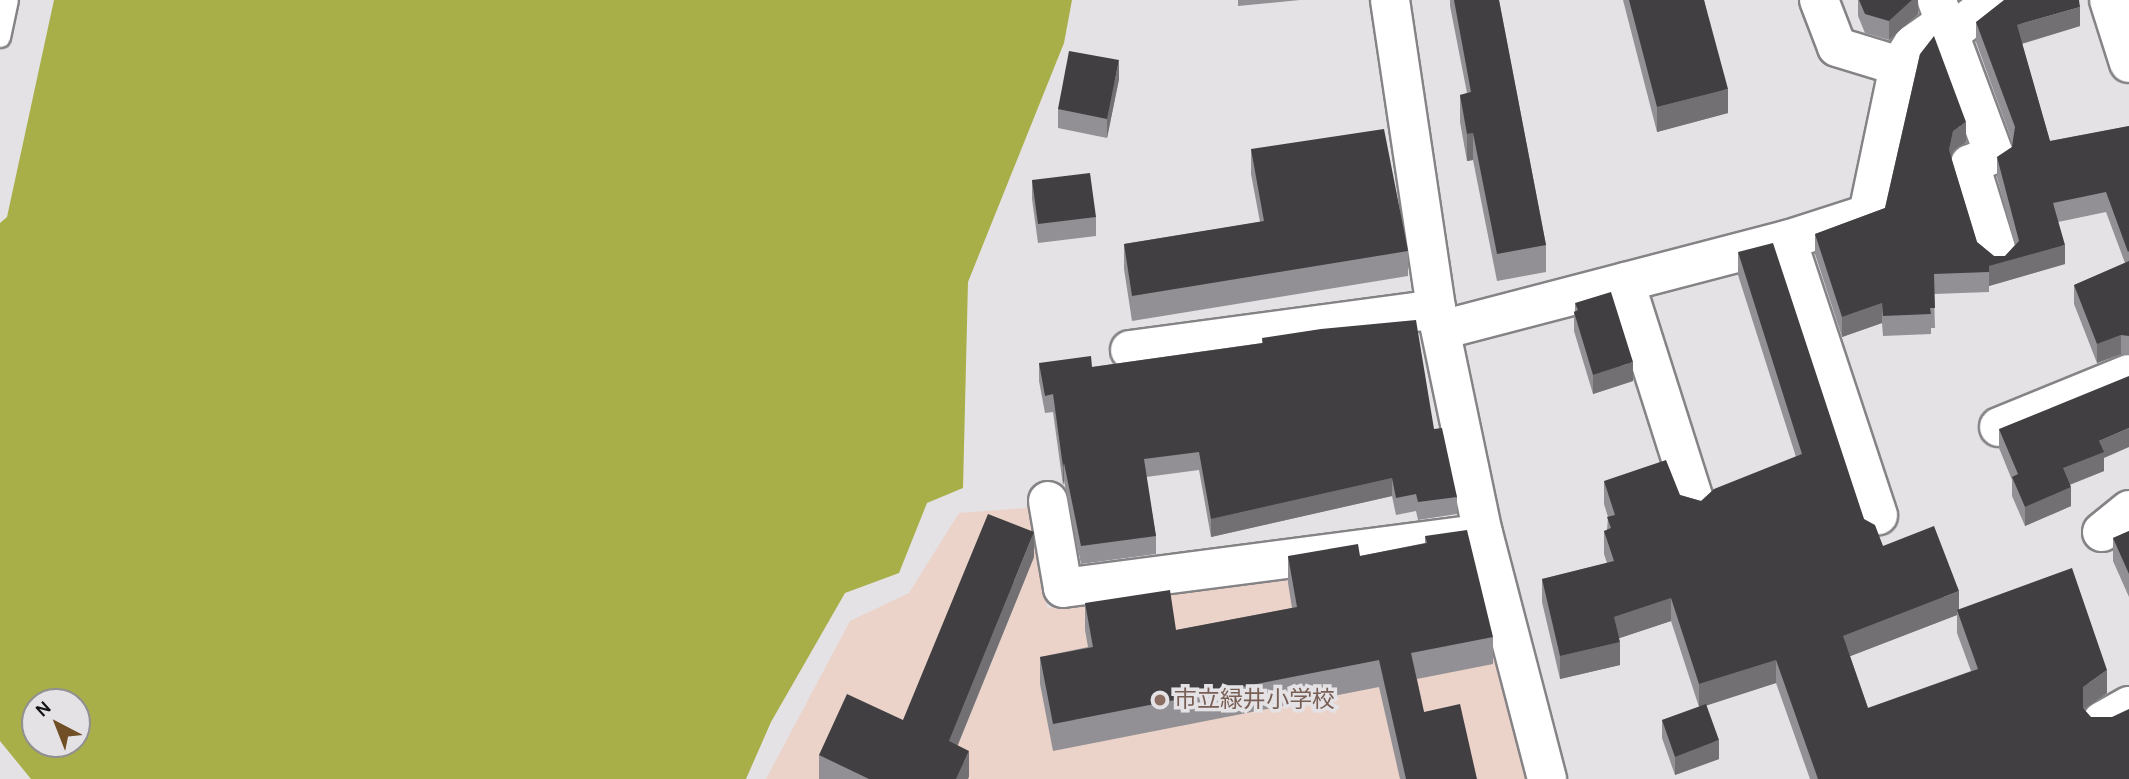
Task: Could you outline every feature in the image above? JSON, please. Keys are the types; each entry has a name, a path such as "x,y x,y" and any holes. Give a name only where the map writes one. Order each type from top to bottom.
{"street":[{"path":"1390,0 1439,319 1483,533 1547,779"},
{"path":"1819,0 1837,47 1899,66"},
{"path":"1130,350 1439,319 1625,282 1787,240 1868,214 1899,66 1913,44 1944,18 1994,0"},
{"path":"2109,0 2129,64"},
{"path":"1944,18 1994,154 1970,164 1998,256"},
{"path":"1787,240 1878,515"},
{"path":"1625,282 1695,503"},
{"path":"1999,427 2129,374"},
{"path":"1048,501 1063,588 1483,533"}],"lane":[{"path":"0,37 8,0"}],"shaded area":[{"name":"市立緑井小学校","path":"1039,507 1047,608 1450,550 1475,567 1535,779 766,779 850,621 909,593 959,513"}],"green space":[{"path":"54,0 1072,0 1064,43 968,282 963,488 927,503 899,573 845,593 771,722 746,779 31,779 0,741 0,223 7,217"}],"building":[{"path":"1454,0 1499,0 1546,245 1497,254 1473,133 1467,134 1460,95 1471,92"},
{"path":"1629,0 1704,0 1728,89 1657,107"},
{"path":"1859,0 1912,0 1889,21 1865,14"},
{"path":"2004,0 2079,0 2080,7 2017,25 2050,141 2129,126 2129,251 2106,192 2053,203 2065,245 1989,266 1989,272 1934,274 1935,308 1930,308 1931,314 1883,316 1882,303 1842,317 1815,234 1885,208 1920,54 1934,36 1966,122 1953,131 1949,150 1977,242 1994,256 2005,256 2019,241 1997,157 2012,147 2015,127 1976,22"},
{"path":"1069,51 1119,60 1107,119 1058,109"},
{"path":"1384,129 1408,251 1132,296 1124,244 1264,221 1251,149"},
{"path":"1090,173 1096,217 1038,224 1032,180"},
{"path":"1773,243 1864,519 1875,525 1883,546 1934,526 1959,591 1843,636 1868,708 1978,669 1957,610 2072,568 2107,670 2083,687 2083,708 2091,717 2112,717 2129,709 2129,779 1818,779 1776,660 1699,684 1671,598 1614,617 1620,642 1560,656 1542,579 1614,561 1604,531 1611,528 1607,517 1615,515 1604,481 1666,460 1680,495 1701,501 1714,489 1802,454 1738,252"},
{"path":"2129,261 2129,336 2121,335 2097,344 2074,285"},
{"path":"1611,292 1633,362 1593,375 1574,312 1578,310 1575,303"},
{"path":"1416,320 1434,429 1442,428 1457,497 1418,502 1416,494 1396,498 1392,478 1211,519 1199,452 1144,459 1156,536 1081,546 1064,463 1063,467 1053,394 1045,396 1039,363 1091,356 1092,367 1263,343 1262,338 1321,329"},
{"path":"2129,376 2129,428 2099,441 2104,452 2063,468 2071,487 2025,507 2012,477 2018,474 1999,429"},
{"path":"988,514 1034,532 949,741 969,751 956,779 869,779 819,755 847,694 903,720"},
{"path":"1467,530 1493,637 1411,653 1424,712 1460,704 1477,779 1406,779 1379,660 1053,724 1040,657 1093,647 1085,603 1170,590 1176,630 1297,607 1288,556 1358,544 1360,556 1427,543 1425,536"},
{"path":"2129,531 2129,574 2113,538"},
{"path":"1706,704 1719,740 1675,757 1662,720"}],"place":[{"name":"市立緑井小学校","path":"1160,700"}]}
